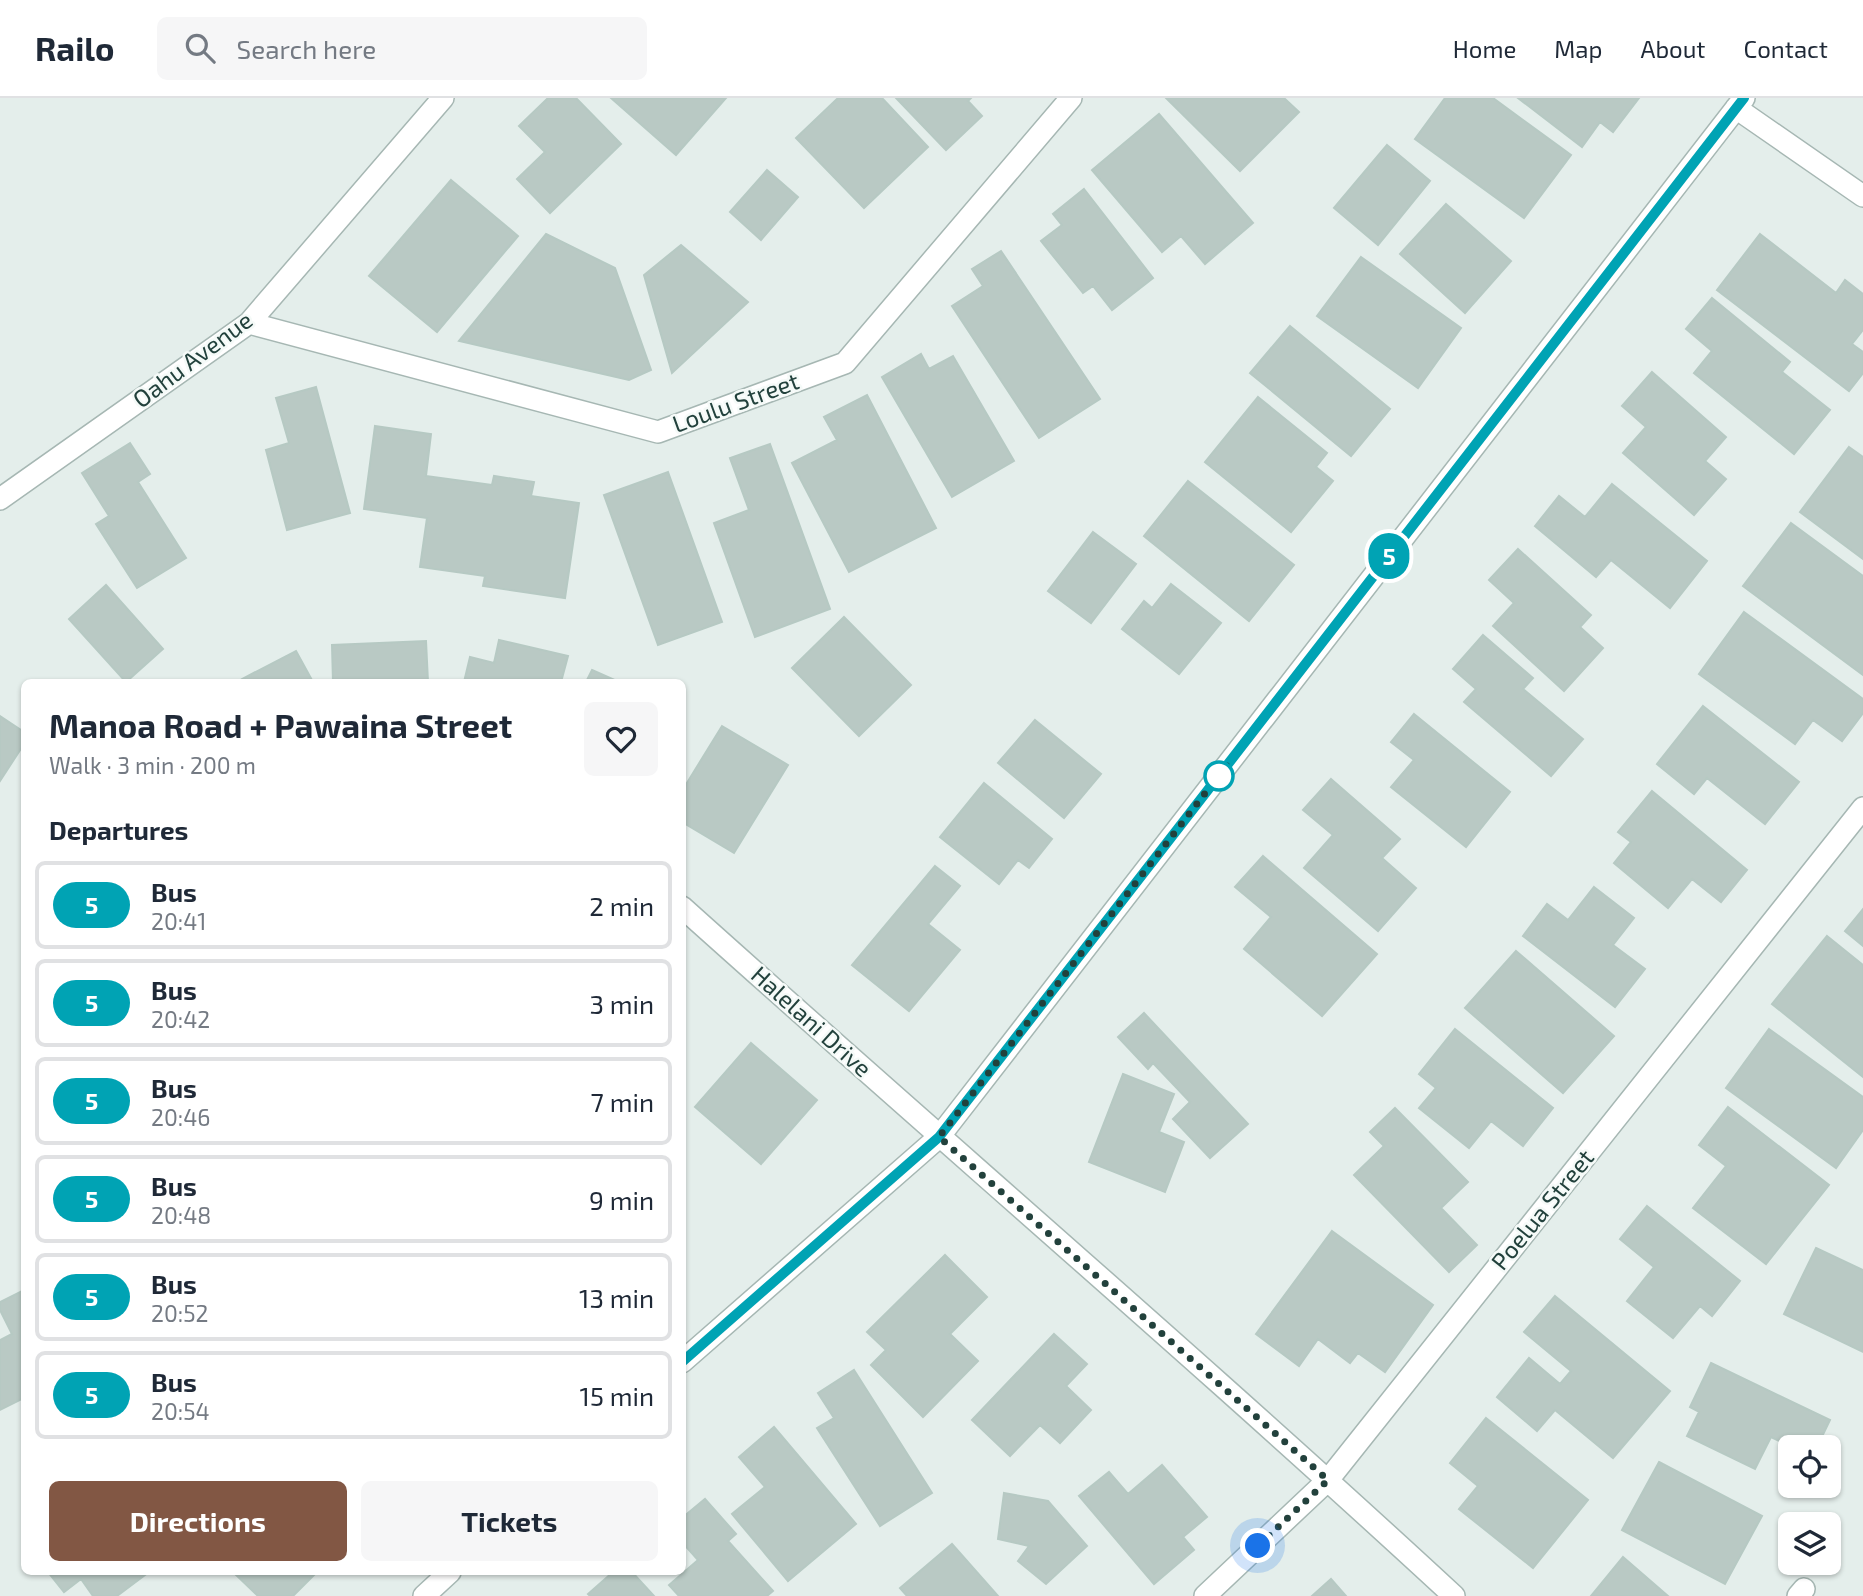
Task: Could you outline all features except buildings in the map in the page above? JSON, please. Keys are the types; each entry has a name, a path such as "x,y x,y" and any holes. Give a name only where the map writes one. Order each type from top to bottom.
{"street":[{"name":"Oahu Avenue","path":"0,499 249,323 443,98"},
{"name":"Loulu Street","path":"249,323 658,432 845,363 1071,98"},
{"path":"686,1358 939,1137 1740,103 1863,197"},
{"name":"Poelua Street","path":"1205,1596 1328,1480 1863,808"},
{"name":"Halelani Drive","path":"686,911 1328,1480 1454,1596"},
{"path":"424,1596 447,1575"}],"bus line":[{"name":"5","path":"686,1358 939,1137 1744,98"}],"route":[{"path":"1219,776 1227,765 939,1137 1328,1480 1258,1546"}]}
